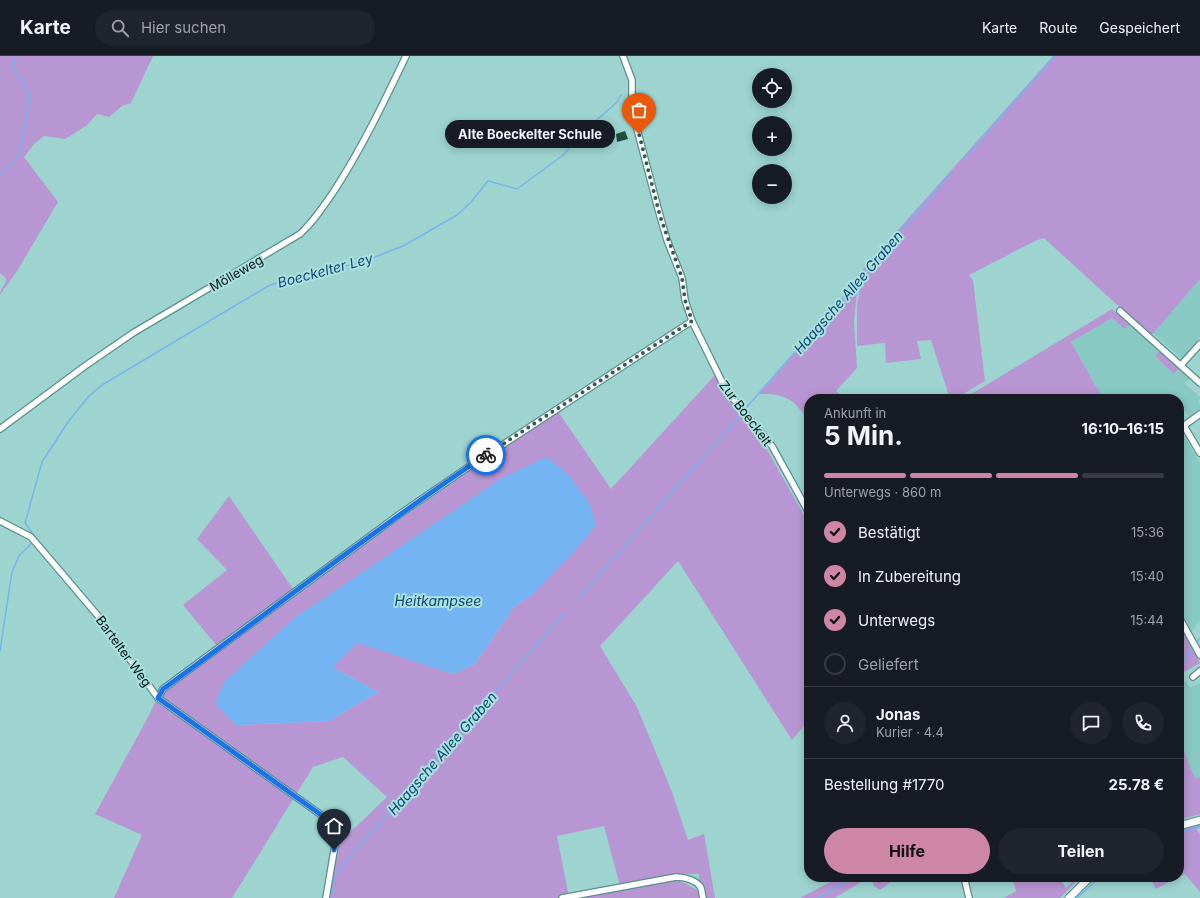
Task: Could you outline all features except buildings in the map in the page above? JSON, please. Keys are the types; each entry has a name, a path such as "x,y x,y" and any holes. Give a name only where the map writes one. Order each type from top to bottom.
{"street":[{"name":"Mölleweg","path":"0,429 85,366 133,333 300,234 313,222 342,179 369,133 406,56"},
{"name":"Zur Boeckelt","path":"623,56 632,80 632,110 660,216 682,278 685,300 692,321 726,390 772,446 804,504"},
{"path":"1120,311 1200,382"},
{"path":"158,698 163,689 400,514 483,457 692,321"},
{"path":"1181,365 1200,344"},
{"path":"1184,426 1200,414"},
{"path":"1184,432 1200,453"},
{"name":"Bartelter Weg","path":"0,521 31,537 99,617 158,698 331,822 335,827 336,839 326,898"},
{"path":"1184,626 1200,655"},
{"path":"1192,677 1200,671"},
{"path":"1184,825 1200,820"},
{"path":"562,898 676,877 684,877 701,888 703,898"},
{"path":"965,882 969,898"},
{"path":"1069,898 1085,882"}],"shaded area":[{"path":"0,56 153,56 131,103 122,106 109,117 97,114 86,126 65,139 44,136 34,144 24,157 58,202 17,271 0,295 6,278 0,273"},
{"path":"1053,56 1200,56 1200,279 1151,336 1044,238 1035,241 969,275 973,280 985,381 963,394 948,394 931,340 917,341 921,359 886,363 885,343 857,346 857,305 860,280 880,257 860,278 857,276"},
{"path":"1200,279 1200,337 1182,359 1153,333"},
{"path":"858,282 854,322 857,368 836,391 840,394 804,394 804,414 789,399 776,395 759,394"},
{"path":"1112,309 1129,324 1124,329 1112,318 1071,342 1100,394 971,394"},
{"path":"1112,318 1124,329 1129,323 1160,351 1155,357 1174,373 1179,368 1190,378 1185,384 1200,397 1200,400 1198,401 1200,411 1190,418 1184,409 1184,394 1100,394 1071,342"},
{"path":"1160,351 1179,368 1174,374 1155,356"},
{"path":"716,374 738,413 758,435 804,515 804,726 792,740 678,561 600,646 637,707 672,792 688,840 704,834 715,898 704,898 699,874 688,874 620,886 604,826 557,836 569,897 328,898 340,842 387,797 343,757 313,767 232,898 114,898 142,835 95,814 147,719 160,692 217,646 183,605 227,570 197,539 229,496 295,592 557,410 611,489","holes":["387,557 534,593 514,607 475,664 453,674 358,642 332,667 378,692 329,721 236,725 293,619"]},
{"path":"1184,435 1200,463 1200,620 1192,631 1184,616"},
{"path":"1184,635 1200,663 1184,672"},
{"path":"1186,681 1190,688 1200,683 1200,777 1196,780 1186,760 1188,759 1184,751 1184,682"},
{"path":"1184,751 1196,779 1200,777 1200,814 1184,819"},
{"path":"1200,822 1200,828 1196,829 1200,834 1200,892 1184,874 1184,827"},
{"path":"677,879 701,892 702,898 567,898"},
{"path":"830,882 861,882 835,898 800,898"},
{"path":"873,882 891,882 880,890 874,886"},
{"path":"1013,882 1063,882 1066,888 1073,882 1075,882 1060,898 1004,898 1016,891"},
{"path":"1152,882 1169,882 1156,889"}],"water":[{"name":"Heitkampsee","path":"546,457 568,474 590,504 596,526 573,553 534,593 514,607 475,664 453,674 358,643 332,667 378,692 329,721 236,725 215,704 224,682 293,619 502,478"}],"waterway":[{"path":"0,174 15,161 21,148 29,97 24,83 12,67 16,56"},
{"name":"Haagsche Allee Graben","path":"964,159 1055,56"},
{"name":"Boeckelter Ley","path":"36,538 25,523 42,462 68,422 89,396 102,385 268,286 312,271 357,264 403,246 457,215 471,202 488,181 517,189 562,156 591,125 617,102 621,95"},
{"name":"Haagsche Allee Graben","path":"745,409 951,174"},
{"name":"Haagsche Allee Graben","path":"578,599 740,415"},
{"name":"Boeckelter Ley","path":"0,651 12,572 19,556 32,543"},
{"name":"Haagsche Allee Graben","path":"331,898 336,873 564,614"},
{"path":"1184,661 1192,649"},
{"path":"1184,831 1200,826"},
{"path":"819,898 845,882"},
{"path":"1077,898 1095,882"}],"way so far":[{"path":"486,455 692,321 685,300 682,278 667,240 660,216 639,134"}],"place":[{"name":"Alte Boeckelter Schule","path":"639,134"}],"route":[{"path":"334,850 336,833 335,827 331,822 308,804 296,797 158,698 163,689 212,654 278,603 400,514 486,455"}]}
